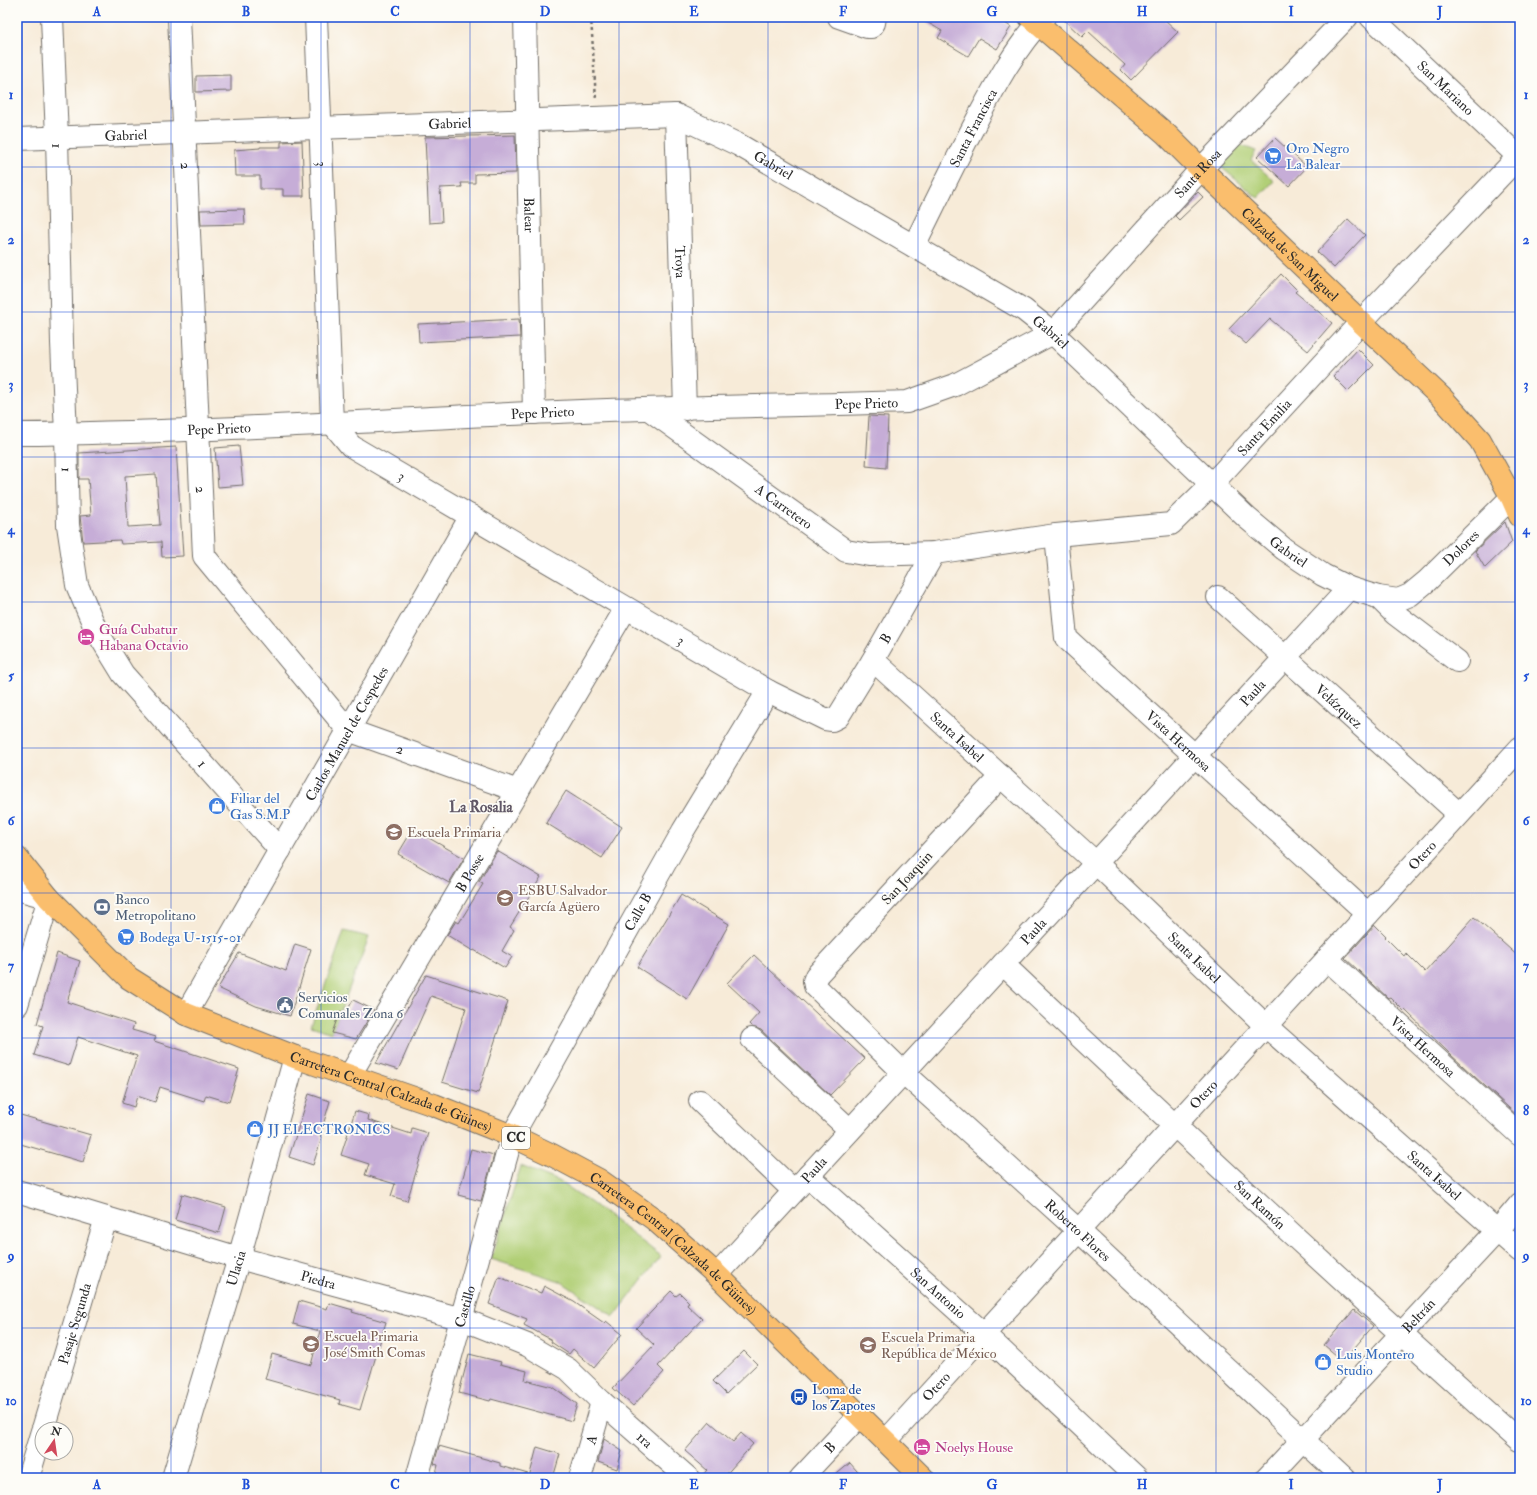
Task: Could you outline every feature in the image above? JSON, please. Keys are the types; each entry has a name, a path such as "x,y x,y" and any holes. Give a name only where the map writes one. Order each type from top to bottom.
{"main road":[{"name":"Calzada de San Miguel","path":"1038,19 1166,134 1443,399 1480,440 1517,501"},
{"name":"Carretera Central (Calzada de Güines)","path":"17,858 49,898 129,978 186,1014 295,1057 434,1105 512,1136 599,1180 654,1219 717,1275 923,1478"}],"street":[{"name":"1","path":"52,17 68,525 77,585 96,630 123,674 280,850"},
{"name":"2","path":"180,17 204,556 348,730 518,791"},
{"name":"3","path":"316,17 332,423 351,446 768,691 825,719 832,720"},
{"name":"Balear","path":"524,17 534,413"},
{"path":"839,17 871,27 874,23 875,17"},
{"name":"Santa Rosa","path":"1053,333 1201,169 1347,17"},
{"name":"San Mariano","path":"1371,17 1520,157"},
{"name":"Santa Francisca","path":"914,246 949,174 994,88 1015,52 1038,19"},
{"name":"Gabriel","path":"17,140 676,115 739,145 1024,310 1053,333 1247,518 1284,549 1323,575 1349,588 1388,598"},
{"name":"Troya","path":"676,115 685,409"},
{"name":"Santa Emilia","path":"934,553 1056,535 1171,524 1212,484 1361,322 1520,157"},
{"name":"Pepe Prieto","path":"17,434 66,434 198,429 534,413 907,402 955,385 1053,333"},
{"name":"A Carretero","path":"650,410 846,551 869,555 934,553"},
{"name":"Dolores","path":"1388,598 1410,595 1517,501"},
{"name":"Carlos Manuel de Cespedes","path":"186,1014 471,516"},
{"name":"Vista Hermosa","path":"1056,535 1066,638 1368,914"},
{"name":"B","path":"832,720 838,716 934,553"},
{"name":"Paula","path":"717,1275 1349,588"},
{"name":"Velázquez","path":"1218,597 1460,814"},
{"path":"1388,598 1395,614 1457,661"},
{"name":"B Posse","path":"350,1075 626,608"},
{"name":"Santa Isabel","path":"872,660 1096,863 1266,1026 1520,1251"},
{"name":"Calle B","path":"512,1136 683,831 768,691"},
{"name":"Otero","path":"886,1441 1520,748"},
{"name":"San Joaquin","path":"814,981 816,976 1001,776"},
{"path":"17,889 49,898 17,1005"},
{"name":"Vista Hermosa","path":"1327,959 1520,1135"},
{"name":"San Ramón","path":"1003,964 1174,1126 1400,1334 1520,1441"},
{"name":"Roberto Flores","path":"814,981 815,986 903,1072 1079,1230 1344,1478"},
{"path":"752,1039 850,1130"},
{"name":"Ulacia","path":"173,1478 239,1258 295,1057"},
{"name":"San Antonio","path":"700,1101 984,1334 1137,1478"},
{"name":"Castillo","path":"417,1478 512,1136"},
{"name":"Piedra","path":"17,1191 239,1258 462,1319 527,1345 568,1368 602,1402"},
{"name":"Beltrán","path":"1267,1478 1302,1438 1498,1230 1520,1204"},
{"name":"Pasaje Segunda","path":"45,1421 106,1218"},
{"name":"A","path":"580,1478 602,1402"},
{"name":"1ra","path":"602,1402 688,1478"},
{"name":"B","path":"801,1478 859,1416"},
{"name":"Pasaje Segunda","path":"28,1478 34,1457"}],"path":[{"path":"591,17 597,118"}],"green space":[{"path":"1240,145 1256,151 1251,160 1274,181 1258,198 1222,168 1221,159 1230,147"},
{"path":"344,931 369,937 332,1033 311,1026"},
{"path":"521,1166 559,1181 593,1204 661,1256 614,1317 560,1281 491,1259"}],"building":[{"path":"918,17 996,17 1011,27 997,49 979,38 968,56 938,38 942,31"},
{"path":"1061,17 1162,17 1178,32 1131,80 1121,70 1125,65 1088,31 1082,37"},
{"path":"231,75 231,91 196,92 196,76"},
{"path":"515,135 516,173 475,174 475,183 461,183 462,187 440,188 442,222 429,223 425,137"},
{"path":"1275,138 1307,167 1289,186 1257,157"},
{"path":"302,141 304,196 283,196 283,189 260,189 260,176 235,176 234,150 260,147 281,147 281,142"},
{"path":"1198,192 1203,197 1179,220 1175,216"},
{"path":"244,209 245,224 201,225 200,210"},
{"path":"1348,219 1365,235 1334,268 1317,252"},
{"path":"1281,274 1297,290 1295,292 1332,323 1308,351 1270,319 1246,344 1229,329"},
{"path":"519,319 520,337 419,342 418,324"},
{"path":"1358,349 1374,365 1348,391 1333,376"},
{"path":"869,416 888,417 886,468 866,466"},
{"path":"239,446 243,485 218,487 215,448"},
{"path":"176,447 183,556 162,557 161,542 121,544 120,540 83,542 80,516 91,515 88,479 79,479 79,453","holes":["156,474 160,525 128,527 125,476"]},
{"path":"1505,522 1512,542 1485,568 1475,551"},
{"path":"566,791 622,827 602,858 546,823"},
{"path":"413,829 464,858 449,883 398,854"},
{"name":"ESBU Salvador García Agüero","path":"497,851 541,877 510,927 514,930 502,951 512,957 505,968 447,935 456,921 459,923 483,884 479,882"},
{"path":"681,895 729,924 687,999 637,967"},
{"path":"1474,917 1520,958 1520,1118 1451,1055 1405,1010 1404,1011 1390,997 1388,998 1345,958 1375,925 1404,956 1406,953 1425,972"},
{"path":"295,944 311,949 290,1016 256,1006 218,988 239,953 286,971"},
{"path":"57,953 80,961 67,1002 134,1024 132,1030 156,1037 154,1041 239,1069 229,1102 206,1095 204,1101 160,1087 155,1102 137,1096 134,1107 122,1103 137,1056 78,1037 69,1066 34,1055 43,1026 37,1024"},
{"path":"754,955 865,1059 830,1095 761,1030 752,1027 749,1024 759,1013 727,983"},
{"path":"426,975 508,1001 478,1093 442,1082 466,1008 431,996 398,1070 376,1063"},
{"path":"353,1000 374,1010 356,1039 332,1033 340,1011 346,1013"},
{"path":"309,1094 330,1101 320,1136 322,1137 313,1165 289,1157"},
{"path":"355,1111 369,1115 368,1120 411,1134 412,1128 428,1133 407,1201 391,1196 395,1184 365,1175 369,1164 341,1155"},
{"path":"17,1114 91,1135 83,1162 17,1143"},
{"path":"471,1149 494,1155 481,1201 458,1195"},
{"path":"182,1194 226,1207 219,1233 175,1220"},
{"path":"499,1277 541,1293 544,1286 574,1302 604,1323 606,1321 622,1334 594,1368 573,1349 569,1354 551,1342 552,1340 524,1325 527,1319 489,1304"},
{"path":"671,1291 676,1296 680,1293 689,1302 687,1305 702,1319 658,1366 664,1372 633,1406 613,1388 654,1345 636,1328"},
{"path":"299,1301 327,1309 329,1303 353,1310 352,1312 386,1322 360,1410 339,1404 340,1400 265,1379 272,1354 311,1365 320,1331 293,1324"},
{"path":"1354,1310 1373,1326 1343,1361 1324,1345"},
{"path":"744,1351 757,1364 726,1394 713,1381"},
{"path":"469,1354 501,1362 500,1364 527,1371 525,1380 553,1387 577,1404 572,1421 491,1399 490,1401 459,1393"},
{"path":"710,1422 733,1442 741,1433 753,1444 723,1478 700,1478 707,1470 685,1451"},
{"path":"604,1439 622,1451 617,1469 598,1462"},
{"path":"439,1446 500,1463 500,1466 528,1474 527,1478 435,1478 438,1465 434,1464"},
{"path":"537,1447 560,1454 553,1478 529,1478"},
{"path":"850,1463 863,1478 832,1478"}],"place":[{"name":"Oro Negro La Balear","path":"1273,156"},
{"name":"Guía Cubatur Habana Octavio","path":"86,637"},
{"name":"Filiar del Gas S.M.P","path":"217,806"},
{"name":"Escuela Primaria","path":"394,832"},
{"name":"ESBU Salvador García Agüero","path":"505,898"},
{"name":"Banco Metropolitano","path":"102,907"},
{"name":"Bodega U-1515-01","path":"126,937"},
{"name":"Servicios Comunales Zona 6","path":"285,1005"},
{"name":"JJ ELECTRONICS","path":"255,1129"},
{"name":"Escuela Primaria José Smith Comas","path":"311,1344"},
{"name":"Escuela Primaria República de México","path":"868,1345"},
{"name":"Luis Montero Studio","path":"1323,1362"},
{"name":"Loma de los Zapotes","path":"799,1397"},
{"name":"Noelys House","path":"922,1447"}],"district":[{"name":"La Rosalia","path":"481,807"}]}
